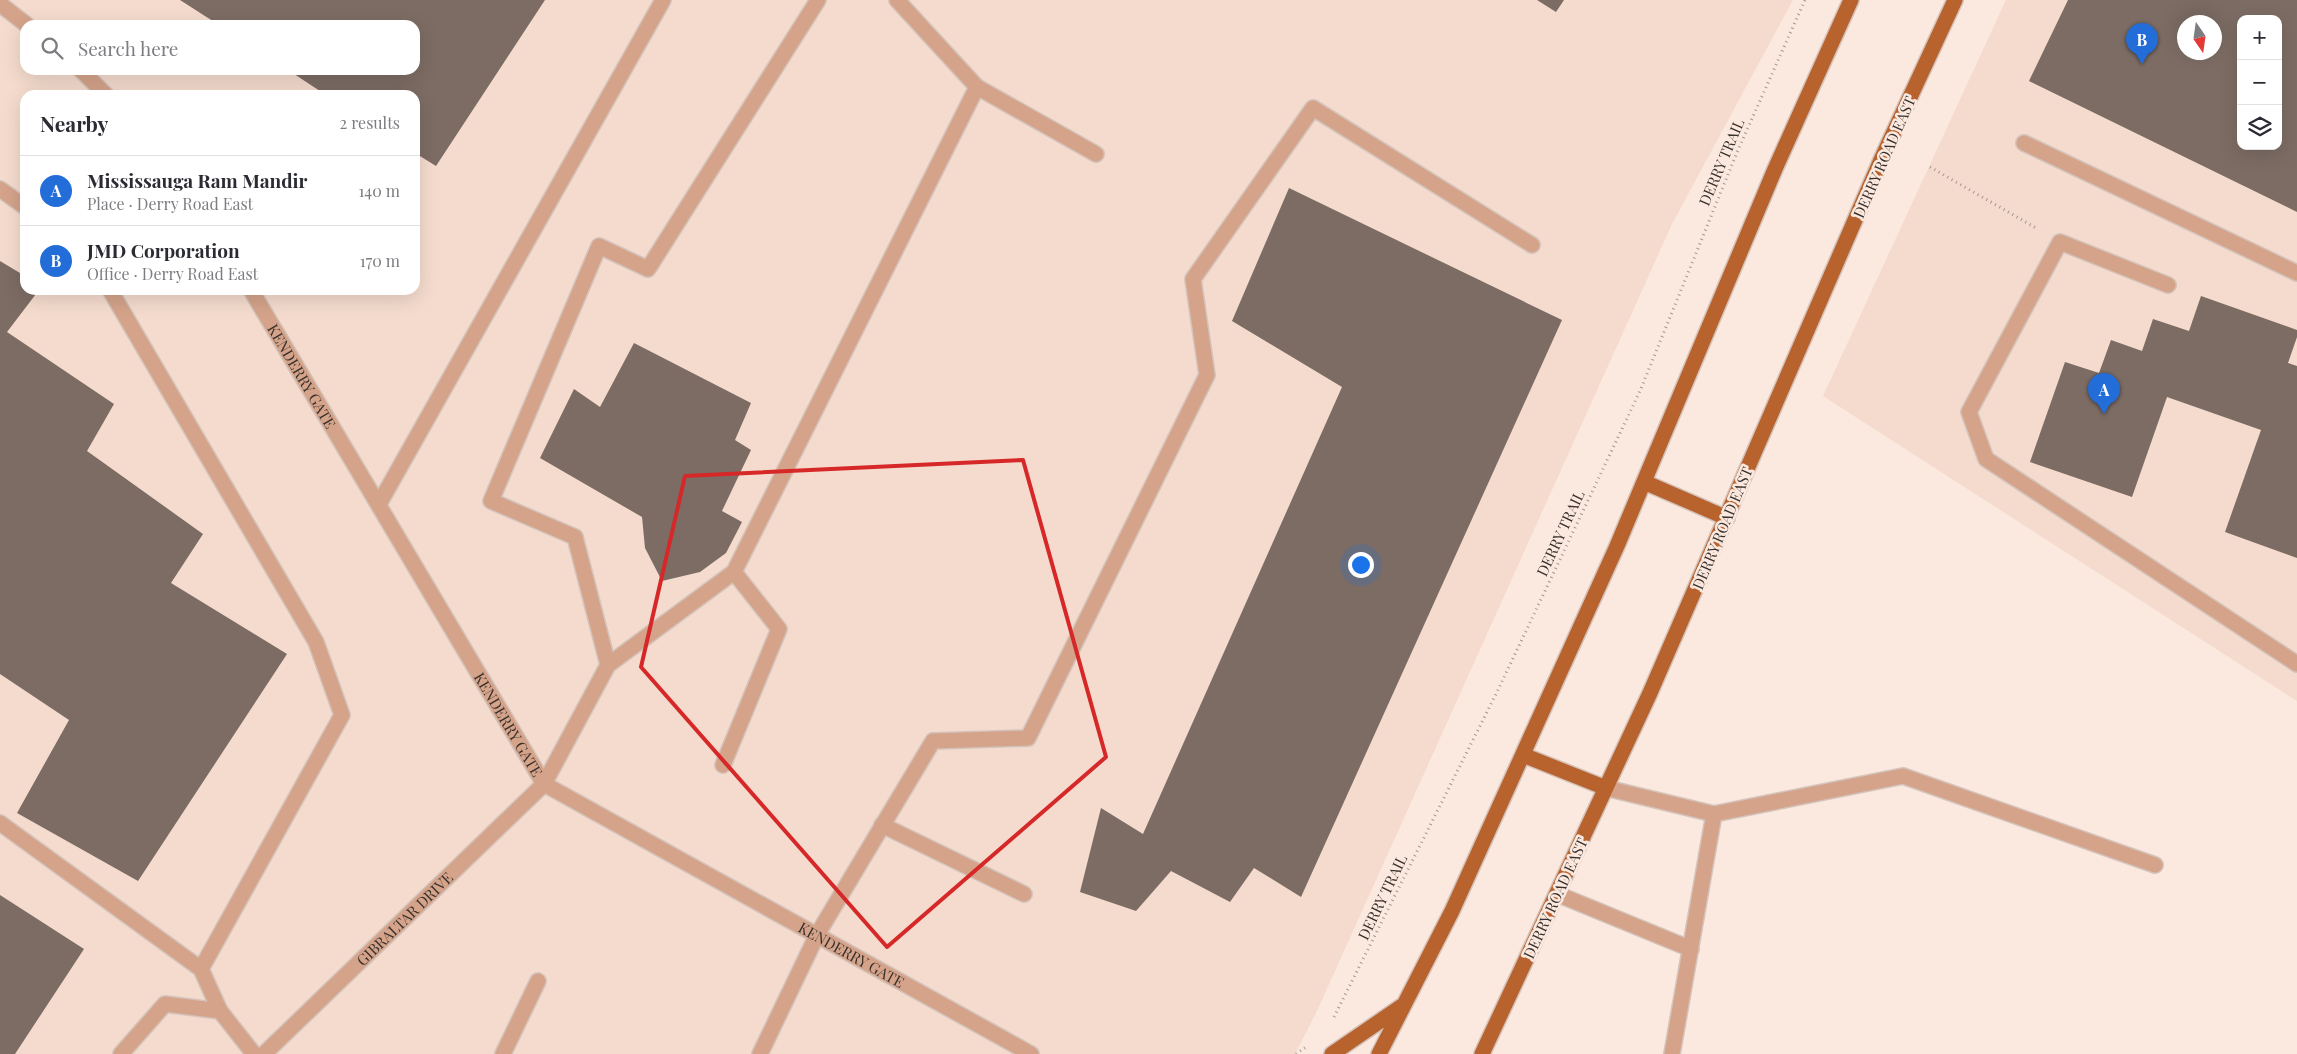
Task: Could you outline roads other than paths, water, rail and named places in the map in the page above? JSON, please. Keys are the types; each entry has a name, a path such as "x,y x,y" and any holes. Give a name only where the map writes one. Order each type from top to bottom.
{"main road":[{"path":"1379,1054 1452,911 1523,755 1644,482 1775,169 1851,0"},
{"name":"DERRY ROAD EAST","path":"1482,1054 1650,693 1881,160 1956,0"},
{"path":"1644,482 1726,518"},
{"path":"1523,755 1606,788"},
{"path":"1332,1054 1403,1005"}],"street":[{"path":"379,504 663,0"},
{"path":"818,0 648,270 599,246 491,501 575,537 608,664 734,572 977,87"},
{"path":"897,0 977,87 1096,154"},
{"path":"0,4 21,20"},
{"path":"86,75 101,90"},
{"path":"760,1054 817,935 933,740 1028,738 1207,375 1193,279 1313,108 1532,245"},
{"path":"2024,142 2297,273"},
{"path":"0,189 20,203"},
{"path":"2168,284 2060,242 1969,412 1986,459 2297,664"},
{"path":"113,295 316,642 342,715 201,970"},
{"name":"KENDERRY GATE","path":"254,295 544,784 1031,1054"},
{"path":"723,765 779,629 734,572"},
{"name":"GIBRALTAR DRIVE","path":"264,1054 544,784 608,664"},
{"path":"1606,788 1714,814 1903,776 2155,864"},
{"path":"1672,1054 1714,814"},
{"path":"0,823 201,970 220,1011 254,1054"},
{"path":"882,825 1024,894"},
{"path":"1558,894 1691,949"},
{"path":"503,1054 538,981"},
{"path":"121,1054 165,1004 220,1011"}],"place":[{"name":"JMD Corporation","path":"2142,64"},
{"name":"Mississauga Ram Mandir","path":"2104,414"}]}
